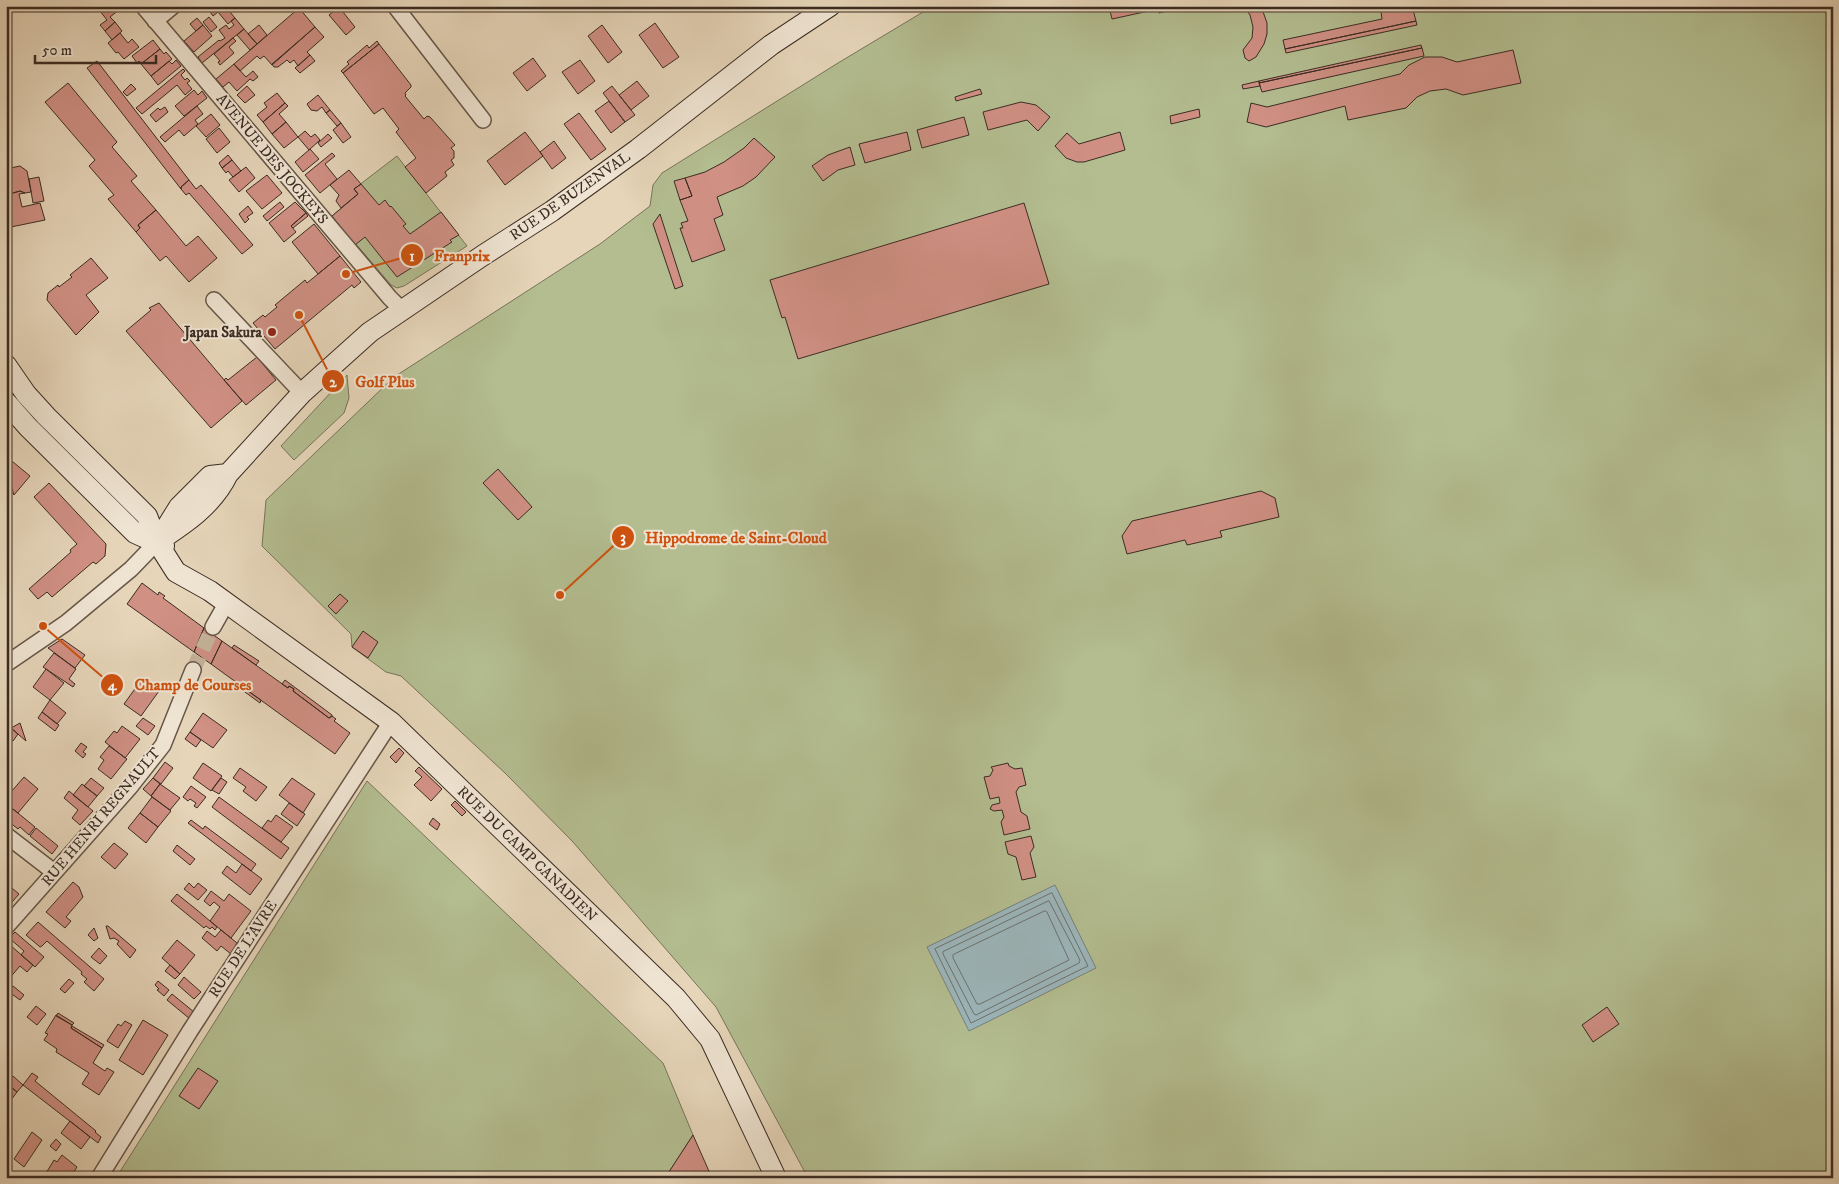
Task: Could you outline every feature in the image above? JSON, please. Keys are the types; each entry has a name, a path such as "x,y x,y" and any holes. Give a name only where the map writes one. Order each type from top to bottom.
{"main road":[{"name":"RUE DE BUZENVAL","path":"158,542 200,512 221,490 228,474 302,393 343,354 370,332 552,211 638,149 772,45 830,6"},
{"name":"RUE DU CAMP CANADIEN","path":"6,365 26,394 46,416 147,516 158,542 176,572 210,591 390,722 676,998 710,1039 776,1178"},
{"path":"6,402 28,427 134,533 158,542"}],"street":[{"name":"AVENUE DES JOCKEYS","path":"143,6 402,310"},
{"path":"155,21 173,6"},
{"path":"395,6 483,120"},
{"path":"214,300 302,393"},
{"name":"RUE DE BUZENVAL","path":"6,664 66,623 131,569 158,542"},
{"path":"213,626 226,604"},
{"name":"RUE HENRI REGNAULT","path":"6,927 130,787 162,745 193,670"},
{"name":"RUE DE L'AVRE","path":"99,1178 190,1031 390,722"},
{"path":"6,835 54,872"}],"green space":[{"path":"933,6 1833,6 1833,1178 808,1178 716,1007 573,842 506,774 401,676 386,672 352,647 351,634 262,546 266,500 394,377 600,244 650,206 653,185 662,173"},
{"path":"397,156 467,246 404,286 397,288 391,285 332,216 358,194 354,189"},
{"path":"347,375 349,398 344,413 294,460 281,446"},
{"path":"367,781 663,1063 693,1135 665,1178 116,1178"}],"water":[{"path":"1055,885 1096,968 969,1031 927,947"}],"building":[{"path":"96,6 124,6 110,17 115,22 105,31 100,25 107,20"},
{"path":"206,6 225,6 235,18 228,24 218,12 213,16"},
{"path":"1128,6 1188,6 1159,13 1158,9 1112,19 1110,11"},
{"path":"1244,6 1261,6 1267,23 1267,34 1264,44 1256,57 1249,61 1245,58 1243,50 1252,38 1253,27 1250,15"},
{"path":"1412,6 1416,21 1285,49 1283,40 1382,19 1381,12"},
{"path":"339,7 355,27 346,35 329,15"},
{"path":"299,8 315,27 272,65 264,56 260,59 257,56 240,71 234,64"},
{"path":"209,17 217,27 211,32 203,22"},
{"path":"197,18 203,25 196,31 190,24"},
{"path":"235,18 244,29 202,63 198,57 219,40 225,38 219,30 226,25 229,29 234,25 231,21"},
{"path":"1416,21 1417,25 1286,53 1285,49"},
{"path":"115,22 122,31 112,40 105,31"},
{"path":"655,23 679,57 663,68 639,35"},
{"path":"203,25 212,36 194,52 184,41"},
{"path":"259,25 267,35 257,44 248,34"},
{"path":"602,25 622,52 608,63 588,36"},
{"path":"315,27 324,37 307,52 310,55 298,66 294,60 290,63 287,60 278,67 274,67 272,64"},
{"path":"244,29 257,44 250,50 237,35"},
{"path":"120,33 128,43 132,39 139,47 124,59 108,43"},
{"path":"233,38 236,41 229,47 234,53 220,65 218,62 220,61 214,54"},
{"path":"153,40 160,49 141,64 139,61 137,63 132,56"},
{"path":"377,41 379,44 343,73 341,71 349,64 347,62 367,45 369,48"},
{"path":"379,44 411,85 405,96 424,119 427,116 430,117 455,145 451,148 454,151 454,158 451,160 454,165 445,172 447,176 426,193 405,167 416,158 396,132 399,129 383,108 374,114 343,73"},
{"path":"1421,45 1422,48 1259,83 1259,81"},
{"path":"1422,48 1424,56 1262,92 1259,83"},
{"path":"160,49 164,54 166,52 172,59 151,76 141,64"},
{"path":"1513,50 1521,83 1463,95 1446,89 1430,91 1417,97 1406,108 1348,120 1345,106 1266,127 1247,122 1251,103 1267,107 1400,74 1409,65 1425,57 1442,57 1457,62"},
{"path":"310,55 315,61 300,73 295,68"},
{"path":"533,58 546,76 527,91 513,73"},
{"path":"176,60 181,66 158,85 151,76 169,61 172,64"},
{"path":"580,60 595,81 578,94 562,72"},
{"path":"97,61 189,180 181,189 87,68"},
{"path":"234,64 246,77 253,71 258,77 253,81 250,79 237,91 229,82 223,87 216,79"},
{"path":"183,69 185,71 181,75 185,80 187,78 190,81 187,83 192,89 185,95 177,85 142,114 136,108"},
{"path":"637,81 649,96 631,110 619,95"},
{"path":"1259,81 1260,86 1243,89 1242,85"},
{"path":"68,83 117,142 112,147 137,176 131,181 156,210 138,225 140,228 136,232 108,199 114,195 89,166 95,160 45,102"},
{"path":"131,84 136,89 127,96 123,92"},
{"path":"247,86 255,95 245,103 237,95"},
{"path":"612,86 635,115 625,122 603,93"},
{"path":"980,89 982,94 956,101 955,97"},
{"path":"194,90 198,95 202,91 207,98 184,116 175,106"},
{"path":"277,93 285,103 263,122 257,115 267,107 264,103"},
{"path":"318,95 330,110 326,113 322,107 317,111 311,110 307,104"},
{"path":"609,101 625,122 611,133 595,111"},
{"path":"1021,102 1036,105 1050,117 1038,131 1027,120 988,130 983,112"},
{"path":"285,103 288,106 279,114 286,122 272,134 263,122"},
{"path":"197,106 203,114 195,120 198,124 184,136 179,130 165,142 160,137"},
{"path":"165,107 168,112 156,122 150,115 158,108 160,110"},
{"path":"1199,109 1200,117 1171,124 1170,116"},
{"path":"330,110 341,123 337,126 326,113"},
{"path":"579,113 606,149 591,160 564,124"},
{"path":"211,114 220,125 206,137 196,126"},
{"path":"964,117 969,135 922,148 917,130"},
{"path":"286,122 298,137 284,148 272,134"},
{"path":"341,123 351,137 343,143 333,130"},
{"path":"219,128 230,142 217,153 206,139"},
{"path":"305,131 311,137 315,134 320,140 309,150 298,137"},
{"path":"525,132 543,156 505,185 487,161"},
{"path":"907,132 911,150 865,163 859,144"},
{"path":"1120,132 1125,150 1084,162 1077,162 1066,158 1055,146 1067,133 1079,144"},
{"path":"328,134 332,138 321,147 318,143"},
{"path":"754,138 775,157 756,177 743,186 717,197 723,215 714,219 725,250 692,262 680,228 683,228 681,223 688,221 680,200 692,196 685,178 705,172 724,162 744,148"},
{"path":"554,141 566,158 552,169 540,152"},
{"path":"850,147 855,165 838,170 823,181 812,166 828,155"},
{"path":"310,149 319,159 303,172 295,162"},
{"path":"332,153 335,156 325,164 337,179 320,193 305,175"},
{"path":"228,155 232,160 222,168 219,163"},
{"path":"232,160 241,171 233,177 222,168"},
{"path":"20,166 27,171 31,192 25,193 20,191 6,195 6,169"},
{"path":"246,167 255,178 239,192 229,180"},
{"path":"349,170 361,184 354,189 358,194 341,208 336,201 339,195 330,185"},
{"path":"267,175 282,193 262,209 246,191"},
{"path":"39,177 44,201 33,203 29,179"},
{"path":"685,178 692,196 680,200 674,181"},
{"path":"189,180 196,189 201,185 253,245 242,254 189,193 186,195 181,189"},
{"path":"361,184 379,205 385,200 391,206 406,224 403,226 410,234 441,212 459,235 450,240 452,242 397,277 365,237 355,245 332,216 358,194 354,189"},
{"path":"20,191 25,193 19,194 22,207 40,203 45,220 6,228 6,210 8,210 6,195"},
{"path":"280,202 284,207 267,221 263,216"},
{"path":"295,202 306,213 291,226 296,232 284,242 269,223"},
{"path":"1024,203 1049,284 798,359 785,317 782,318 770,280"},
{"path":"248,206 253,213 247,217 249,219 245,223 239,214"},
{"path":"156,210 186,246 198,236 217,258 189,282 166,256 160,261 136,232 140,228 138,225"},
{"path":"306,213 308,216 293,228 291,226"},
{"path":"660,214 683,286 675,289 653,224"},
{"path":"314,224 340,256 318,274 292,242"},
{"path":"340,256 361,282 354,288 352,285 275,349 253,323 263,315 265,317 277,307 275,305 305,280 307,283"},
{"path":"91,258 108,278 86,295 99,312 76,335 47,300 48,293 72,277 70,275"},
{"path":"159,303 242,401 211,428 126,331 151,310 149,308"},
{"path":"257,357 276,380 246,405 224,380 226,378 228,380"},
{"path":"7,457 30,476 14,495 6,470"},
{"path":"498,469 532,507 518,520 483,483"},
{"path":"49,483 106,544 105,556 96,564 93,562 52,597 47,592 38,599 29,589 71,552 70,550 77,544 34,497"},
{"path":"1261,491 1275,498 1279,517 1220,531 1222,537 1187,545 1185,540 1127,554 1122,536 1132,521"},
{"path":"142,583 158,595 159,592 165,596 163,598 204,628 194,652 127,604"},
{"path":"340,594 348,601 336,614 328,606"},
{"path":"204,628 222,641 211,664 194,652"},
{"path":"363,631 378,642 368,658 352,647"},
{"path":"62,639 85,655 75,668 48,648"},
{"path":"222,641 288,688 289,686 294,689 293,691 329,718 332,716 336,719 334,721 350,733 335,754 211,664"},
{"path":"234,645 259,661 256,665 232,648"},
{"path":"54,653 76,669 69,679 75,684 73,687 43,667"},
{"path":"46,669 64,683 50,700 33,687"},
{"path":"142,679 159,691 141,716 124,704"},
{"path":"285,680 332,716 329,718 293,691 294,689 282,684"},
{"path":"239,685 261,700 260,703 238,687"},
{"path":"50,700 66,713 57,724 42,712"},
{"path":"42,712 59,725 55,731 38,718"},
{"path":"203,713 227,730 213,748 190,732"},
{"path":"143,718 155,726 148,735 136,726"},
{"path":"20,723 26,741 11,728"},
{"path":"122,726 140,739 125,758 105,742 114,731 117,733"},
{"path":"11,728 18,734 13,741 6,736"},
{"path":"190,732 201,740 196,747 185,739"},
{"path":"81,743 87,747 83,752 86,754 83,758 75,751"},
{"path":"109,746 127,759 111,779 98,769 104,760 100,757"},
{"path":"399,748 404,753 396,763 390,757"},
{"path":"165,762 173,768 161,784 153,778"},
{"path":"203,763 222,776 211,791 193,778"},
{"path":"1008,763 1009,766 1015,769 1022,768 1026,785 1019,787 1016,792 1021,812 1027,816 1030,829 1004,835 1001,822 1004,817 1002,810 994,811 990,809 992,805 1000,803 999,797 990,799 984,777 990,776 993,770 991,767"},
{"path":"419,767 442,789 431,801 414,785 422,777 415,771"},
{"path":"240,768 267,787 256,801 243,791 246,787 233,778"},
{"path":"24,777 38,789 18,813 6,804 6,789 11,792"},
{"path":"91,778 104,788 97,796 84,786"},
{"path":"153,778 160,784 151,796 143,789"},
{"path":"221,778 227,782 219,794 212,790"},
{"path":"292,778 315,794 303,813 279,795"},
{"path":"82,784 97,796 88,807 73,795"},
{"path":"160,784 180,798 170,810 151,796"},
{"path":"191,786 206,797 197,808 194,806 196,803 190,799 188,801 183,797"},
{"path":"69,791 93,811 80,825 72,818 78,810 64,798"},
{"path":"152,797 171,811 158,827 140,813"},
{"path":"219,797 289,848 281,859 212,807"},
{"path":"455,801 466,812 462,816 451,805"},
{"path":"289,803 305,814 297,826 281,814"},
{"path":"13,809 35,827 29,835 20,827 18,829 9,822 8,824 6,823 6,817"},
{"path":"140,813 158,827 146,843 128,828"},
{"path":"276,815 293,827 281,842 262,828 268,820 271,822"},
{"path":"433,818 440,824 437,830 429,824"},
{"path":"191,820 203,829 205,826 256,864 251,871 188,823"},
{"path":"36,828 58,846 52,854 30,836"},
{"path":"1031,836 1034,847 1030,853 1036,877 1022,880 1016,857 1008,854 1005,842"},
{"path":"114,843 128,854 115,869 101,857"},
{"path":"177,845 195,859 190,865 173,851"},
{"path":"242,864 262,879 250,895 222,873 227,866 236,873"},
{"path":"73,882 79,887 83,897 66,917 71,921 65,928 46,912"},
{"path":"6,883 19,894 6,909"},
{"path":"189,883 194,888 198,883 207,890 198,900 184,889"},
{"path":"211,891 224,901 229,894 251,911 231,938 210,921 220,907 214,902 210,906 204,901"},
{"path":"177,894 217,927 215,930 212,927 210,929 206,926 204,928 171,901"},
{"path":"38,922 104,979 94,991 84,982 87,979 81,974 82,972 47,941 40,947 26,935"},
{"path":"106,926 136,950 130,958 117,944 119,941 114,938 110,939"},
{"path":"94,928 98,938 94,941 88,935"},
{"path":"221,930 237,943 231,954 221,946 217,951 202,938 207,931 215,937"},
{"path":"15,932 44,957 35,967 21,955 24,951 9,938"},
{"path":"177,940 195,955 180,974 162,958"},
{"path":"10,945 33,965 27,972 20,966 7,981 6,950"},
{"path":"99,948 107,956 100,964 91,957"},
{"path":"170,965 180,974 175,979 165,971"},
{"path":"184,977 201,992 194,999 178,985"},
{"path":"69,979 74,983 65,993 60,989"},
{"path":"158,981 169,990 164,996 157,990 159,989 155,985"},
{"path":"13,986 24,995 20,1000 9,992"},
{"path":"172,994 194,1012 190,1019 167,1000"},
{"path":"36,1006 46,1014 37,1025 27,1017"},
{"path":"1607,1007 1619,1024 1593,1042 1582,1025"},
{"path":"58,1013 74,1023 72,1025 56,1016"},
{"path":"56,1015 72,1025 71,1028 102,1048 93,1063 105,1071 107,1068 114,1072 99,1095 82,1084 89,1073 56,1052 57,1049 44,1040 48,1034 45,1033"},
{"path":"143,1020 168,1035 143,1075 119,1060"},
{"path":"125,1021 132,1025 118,1048 107,1041 118,1024 121,1026"},
{"path":"72,1026 104,1045 102,1048 71,1028"},
{"path":"198,1068 218,1081 199,1109 179,1096"},
{"path":"32,1073 38,1077 35,1081 96,1131 101,1137 98,1143 23,1085"},
{"path":"13,1076 23,1085 17,1092 7,1083"},
{"path":"6,1083 17,1092 11,1100 6,1096"},
{"path":"70,1121 90,1137 81,1149 61,1133"},
{"path":"32,1132 42,1140 24,1167 14,1159"},
{"path":"693,1135 712,1178 665,1178"},
{"path":"56,1139 61,1144 56,1151 50,1146"},
{"path":"62,1155 77,1167 70,1178 43,1178 54,1160 57,1162"}],"tunnel":[{"path":"193,670 213,627"}],"place":[{"name":"Franprix","path":"346,274"},
{"name":"Golf Plus","path":"299,315"},
{"name":"Japan Sakura","path":"272,332"},
{"name":"Hippodrome de Saint-Cloud","path":"560,595"},
{"name":"Champ de Courses","path":"43,626"}]}
